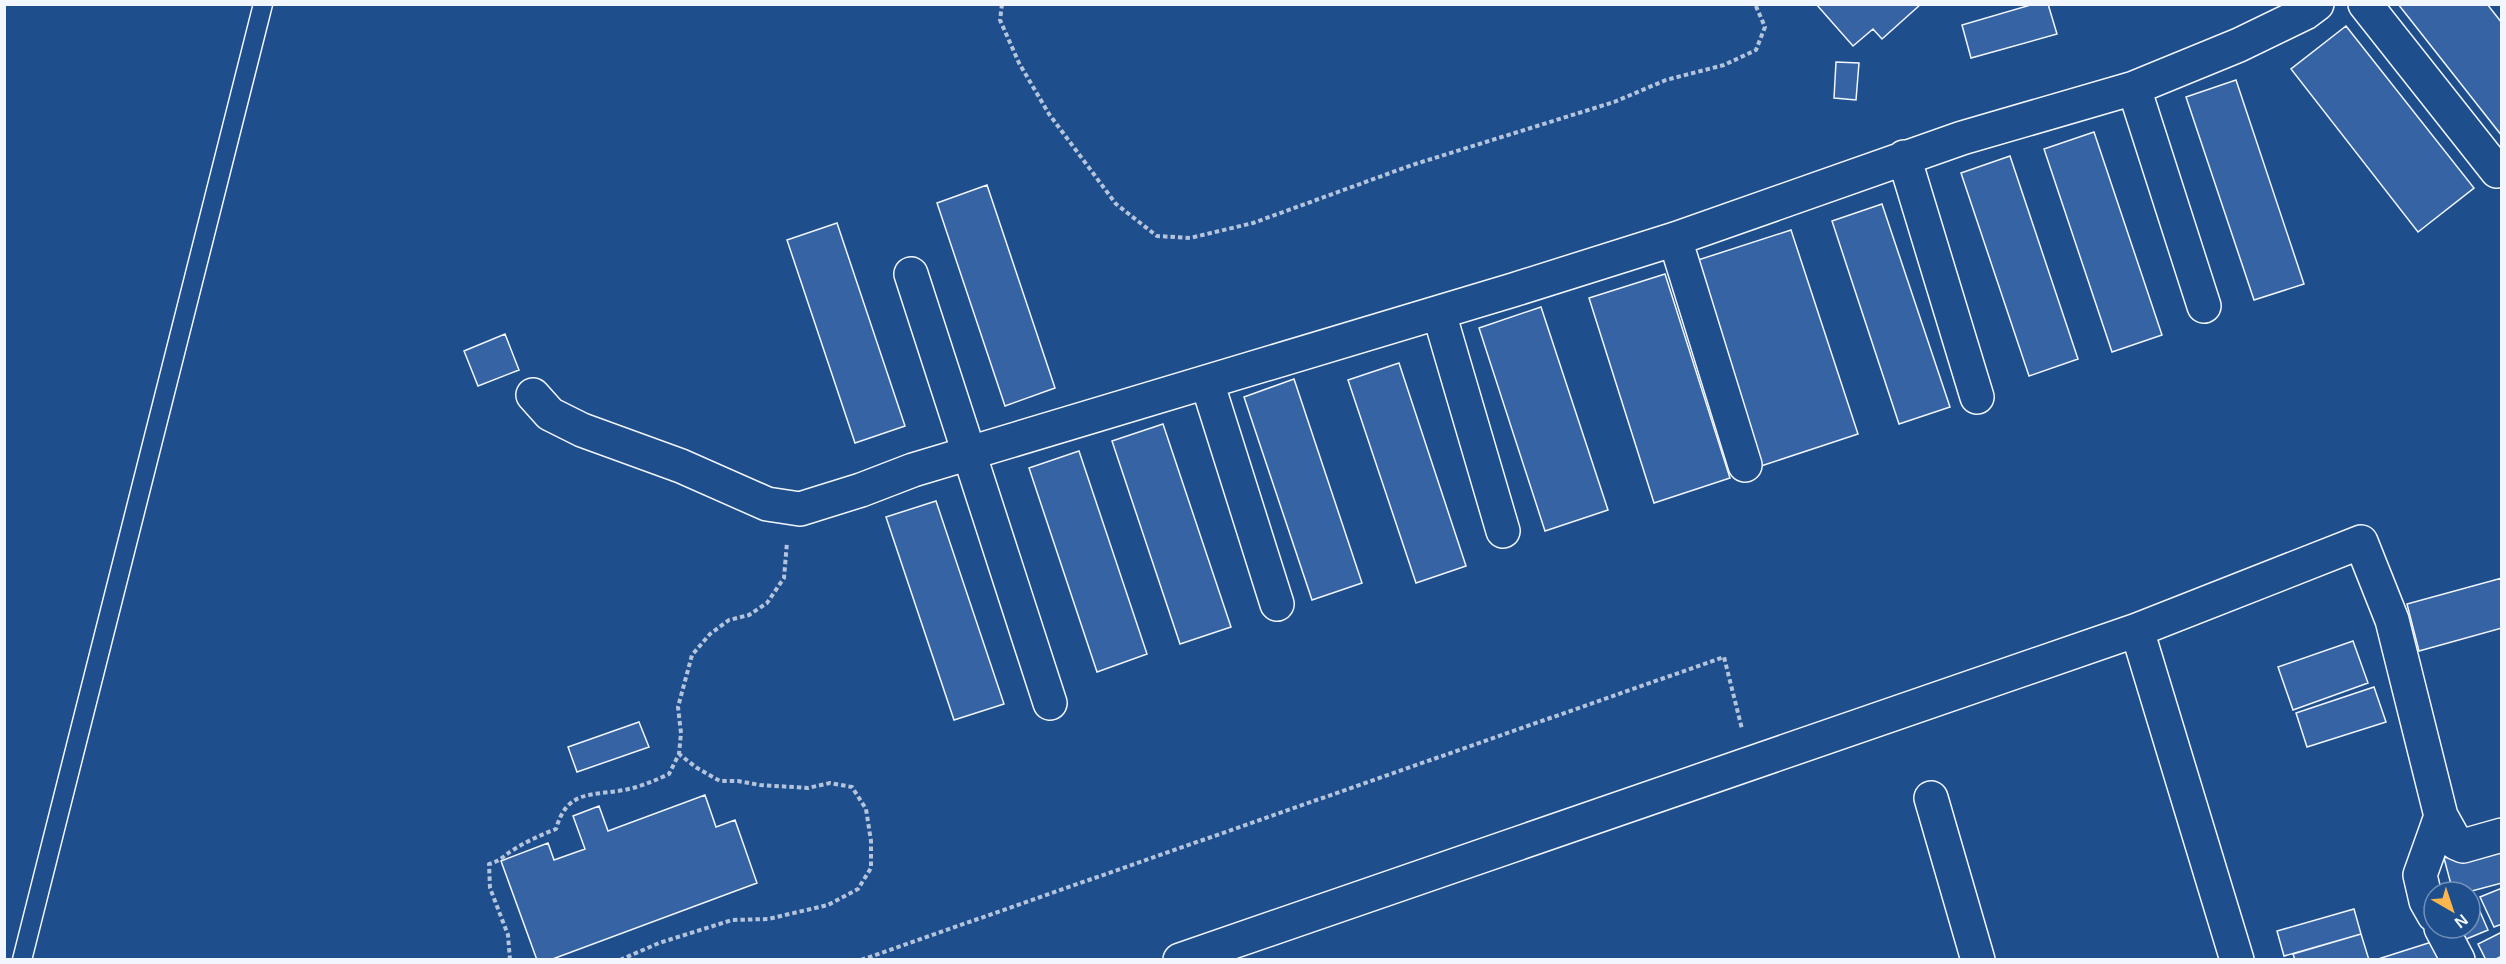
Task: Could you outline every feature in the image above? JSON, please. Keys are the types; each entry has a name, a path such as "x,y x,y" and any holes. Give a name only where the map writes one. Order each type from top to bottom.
{"street":[{"path":"534,395 550,414 582,430 681,466 767,504 800,509 969,453 1438,313 1676,239 1904,157 2134,88 2239,45 2306,13 2317,4"},
{"path":"2365,4 2497,171"},
{"path":"2134,88 2204,306"},
{"path":"1904,157 1977,397"},
{"path":"1676,239 1745,465"},
{"path":"911,274 1050,703"},
{"path":"1438,313 1503,531"},
{"path":"1207,382 1277,604"},
{"path":"1180,960 2137,630 2361,542 2392,620 2441,816 2456,843 2463,846 2502,835"},
{"path":"2137,630 2237,960"},
{"path":"1931,798 1978,960"},
{"path":"2422,884 2420,875 2441,816"},
{"path":"2447,940 2458,960"}],"lane":[{"path":"22,960 263,4"}],"path":[{"path":"1002,4 1000,20 1019,63 1049,114 1116,204 1157,236 1190,238 1253,223 1412,165 1614,102 1666,80 1724,65 1756,50 1765,27 1755,4"},
{"path":"510,960 508,935 490,888 489,864 501,861 508,853 523,844 556,829 561,811 580,796 647,784 669,774 679,754 681,733 678,706 692,656 710,633 729,620 750,615 767,603 784,578 788,552 787,530 800,509"},
{"path":"861,960 1724,657 1750,764"},
{"path":"620,960 659,943 732,920 768,919 828,905 858,889 871,868 872,841 866,809 852,787 830,783 808,788 720,781 679,754"}],"building":[{"path":"1816,4 1921,4 1882,39 1873,29 1853,46"},
{"path":"2034,4 2048,4 2057,34 1971,58 1962,25"},
{"path":"2398,4 2487,4 2502,23 2502,136"},
{"path":"2346,26 2474,188 2418,232 2291,69"},
{"path":"1836,62 1859,63 1856,100 1834,98"},
{"path":"2236,80 2304,284 2254,300 2186,97"},
{"path":"2094,132 2162,335 2112,352 2044,149"},
{"path":"2010,156 2078,359 2029,376 1961,173"},
{"path":"987,185 1055,388 1005,406 937,203"},
{"path":"1882,204 1950,407 1899,424 1832,221"},
{"path":"837,223 905,426 855,443 787,240"},
{"path":"1791,230 1858,434 1761,466 1695,261"},
{"path":"1665,274 1730,478 1654,503 1589,298"},
{"path":"1541,307 1608,510 1545,531 1479,328"},
{"path":"505,334 519,370 478,386 464,351"},
{"path":"1399,363 1466,566 1416,583 1348,380"},
{"path":"1294,379 1362,583 1312,600 1244,397"},
{"path":"1163,424 1231,627 1180,644 1112,441"},
{"path":"1079,451 1147,654 1097,672 1029,468"},
{"path":"936,501 1004,704 954,720 886,517"},
{"path":"2502,578 2502,628 2419,651 2407,604"},
{"path":"2353,641 2368,683 2293,710 2278,667"},
{"path":"2374,687 2386,722 2307,747 2296,713"},
{"path":"639,722 649,747 577,772 568,747"},
{"path":"705,795 716,827 735,820 757,883 550,960 537,960 501,861 548,843 554,860 585,849 573,816 599,806 608,831"},
{"path":"2502,843 2502,883 2482,888 2482,880 2450,880 2444,858"},
{"path":"2502,888 2502,924 2494,927 2482,901 2482,896"},
{"path":"2354,909 2361,934 2284,956 2277,931"},
{"path":"2482,916 2488,930 2482,932"},
{"path":"2502,932 2502,956 2494,960 2486,960 2478,944"},
{"path":"2361,934 2369,960 2295,960 2293,954"},
{"path":"2441,940 2447,960 2375,960"}]}
